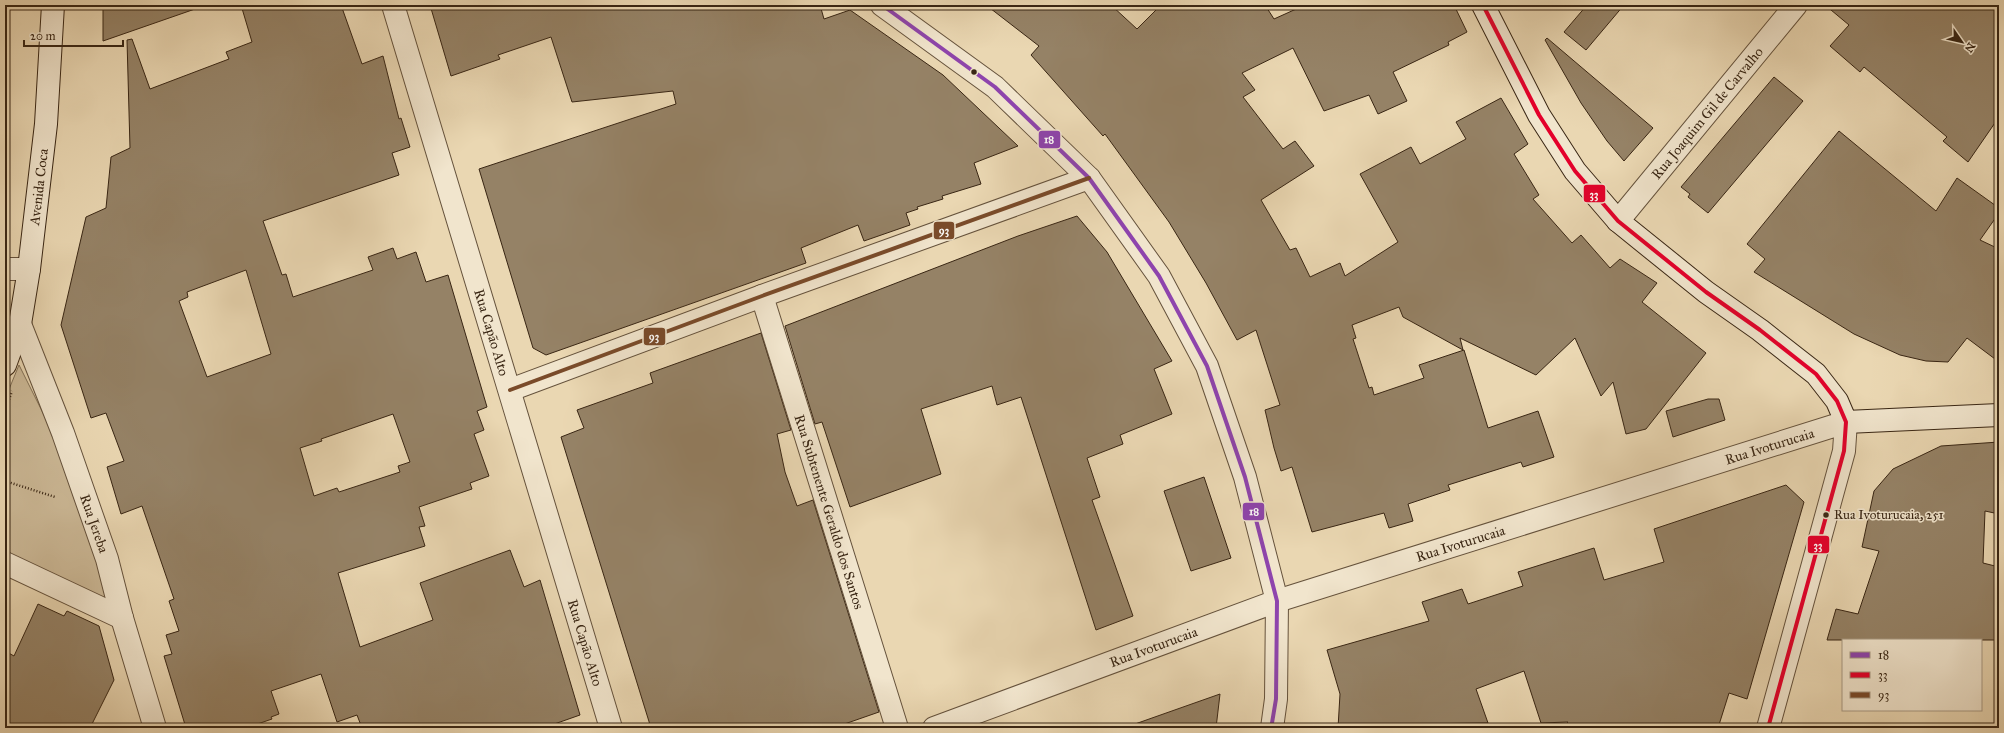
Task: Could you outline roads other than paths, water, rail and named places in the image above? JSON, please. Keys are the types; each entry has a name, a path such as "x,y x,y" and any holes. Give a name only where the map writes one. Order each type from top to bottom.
{"street":[{"name":"Avenida Coca","path":"5,365 20,324 29,268 46,124 53,5"},
{"name":"Rua Capão Alto","path":"393,5 611,728"},
{"path":"882,5 995,87 1089,178 1159,276 1207,366 1245,477 1277,601 1276,699 1272,728"},
{"path":"1484,5 1539,115 1575,171 1618,221 1706,292 1760,330 1816,374 1838,401 1846,422 1844,451 1768,728"},
{"name":"Rua Joaquim Gil de Carvalho","path":"1618,221 1796,5"},
{"path":"510,390 762,296 1089,178"},
{"path":"5,269 29,268"},
{"name":"Rua Subtenente Geraldo dos Santos","path":"762,296 897,728"},
{"name":"Rua Jereba","path":"20,324 62,433 107,559 122,618 155,728"},
{"name":"Rua Ivoturucaia","path":"934,728 1277,601 1846,422 1999,415"},
{"path":"5,563 122,618"}],"place":[{"name":"Rua Ivoturucaia, 251","path":"1826,515"}]}
